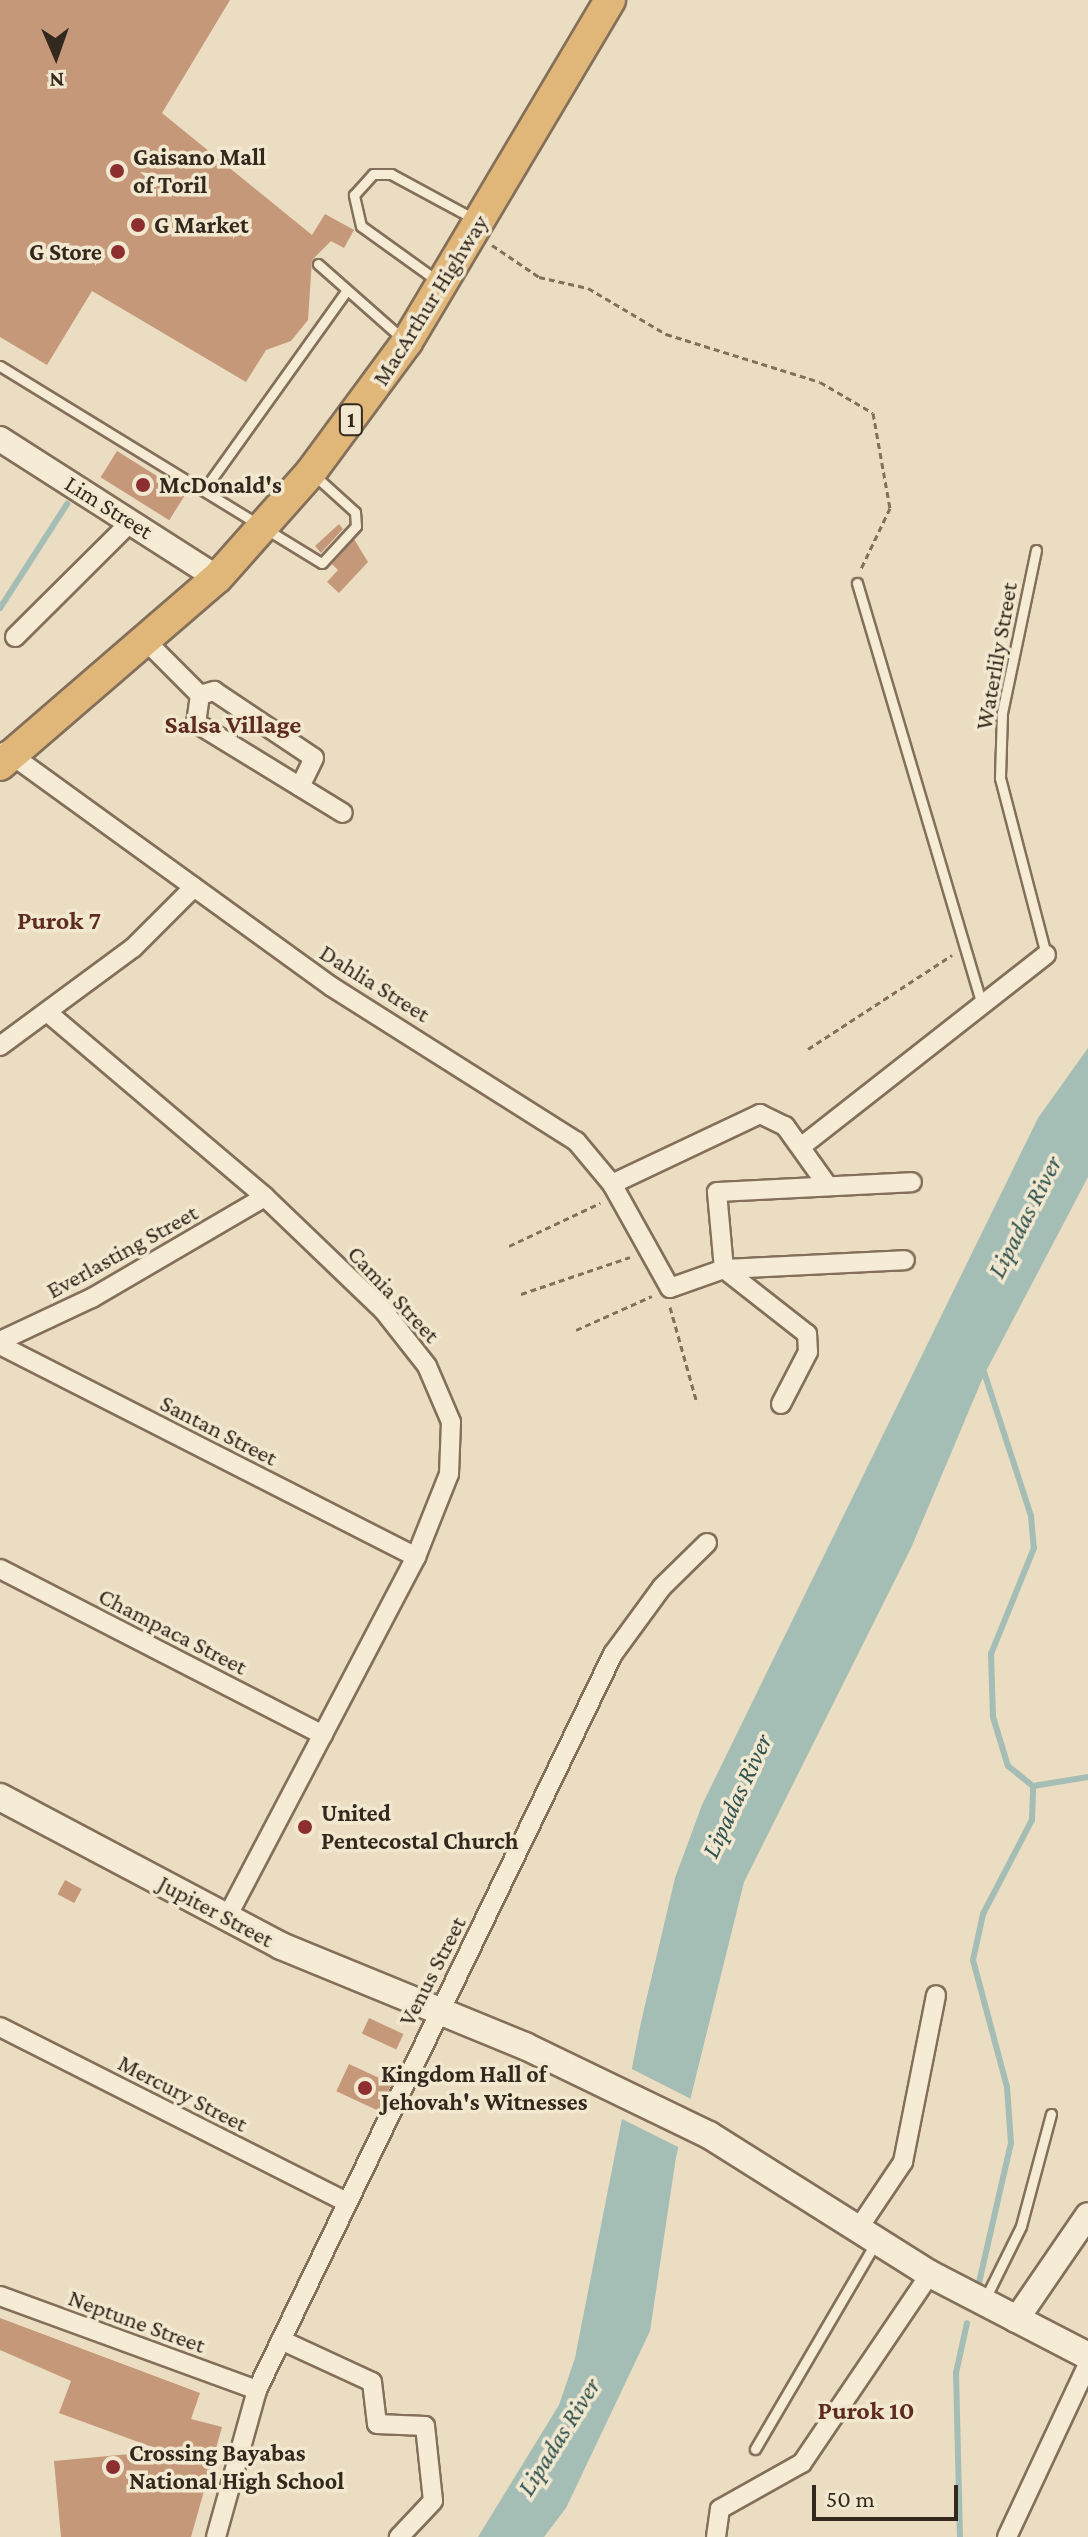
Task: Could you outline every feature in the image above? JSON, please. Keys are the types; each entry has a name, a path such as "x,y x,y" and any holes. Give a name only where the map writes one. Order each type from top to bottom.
{"highway":[{"name":"MacArthur Highway","path":"4,756 147,642 217,578 311,472 407,342 610,0"}],"main road":[{"name":"Jupiter Street","path":"0,1797 227,1917 437,2012 574,2068 709,2135 930,2274 1088,2356"}],"street":[{"name":"Lim Street","path":"0,439 217,578"},
{"path":"15,637 132,521"},
{"path":"147,642 200,695"},
{"path":"200,695 214,691 314,758 300,787"},
{"path":"200,695 196,723 343,813"},
{"name":"Dahlia Street","path":"4,756 332,987 558,1128 614,1190 670,1288"},
{"path":"0,1046 133,948 194,887"},
{"path":"802,1146 1046,955"},
{"name":"Camia Street","path":"47,1012 265,1197 392,1320 441,1393 453,1447 416,1557 227,1917"},
{"path":"614,1190 746,1116 773,1118 802,1146 828,1186"},
{"path":"781,1404 808,1352 807,1334 724,1269 717,1192 912,1182"},
{"name":"Everlasting Street","path":"0,1343 92,1298 265,1197"},
{"path":"670,1288 724,1269 905,1260"},
{"name":"Santan Street","path":"0,1343 416,1557"},
{"name":"Venus Street","path":"216,2537 257,2390 345,2201 613,1654 645,1607 707,1543"},
{"name":"Champaca Street","path":"0,1569 323,1735"},
{"path":"868,2235 903,2162 936,1995"},
{"name":"Mercury Street","path":"0,2027 345,2201"},
{"path":"1016,2320 1088,2215"},
{"path":"716,2537 720,2509 802,2463 930,2274"},
{"name":"Neptune Street","path":"0,2296 257,2390"},
{"path":"281,2340 372,2382 377,2424 425,2426 433,2501 399,2537"},
{"path":"1007,2537 1088,2364"}],"lane":[{"path":"442,284 361,226 354,195 373,174 391,174 476,227"},
{"path":"318,264 407,342"},
{"path":"206,487 347,290"},
{"path":"0,366 268,524 310,562 322,563 356,526 355,512 311,472"},
{"name":"Waterlily Street","path":"1036,550 1002,713 1000,778 1046,955"},
{"path":"857,583 982,1006"},
{"path":"983,2302 1021,2226 1051,2114"},
{"path":"755,2449 868,2235"}],"path":[{"path":"476,227 539,277 588,288 666,334 820,382 873,413 890,508 857,583"},
{"path":"808,1049 964,945"},
{"path":"509,1246 614,1190"},
{"path":"521,1294 649,1250"},
{"path":"576,1330 670,1288 697,1403"}],"water":[{"name":"Lipadas River","path":"1088,1048 1088,1177 984,1375 911,1548 744,1882 676,2157 650,2331 566,2508 544,2537 478,2537 559,2405 575,2358 641,2022 675,1878 702,1805 1038,1118"}],"pier":[{"path":"628,2067 693,2100 682,2149 618,2117"}],"building":[{"name":"Gaisano Mall of Toril","path":"0,0 230,0 162,113 312,235 325,214 354,230 344,248 331,241 312,260 308,320 291,341 266,350 246,382 92,291 47,365 0,337"},
{"name":"McDonald's","path":"117,451 186,494 169,520 101,477"},
{"path":"339,524 343,529 321,553 315,546"},
{"path":"354,539 368,562 339,593 327,582 338,570 332,564"},
{"path":"65,1880 82,1889 74,1903 57,1894"},
{"path":"369,2018 403,2034 396,2049 362,2033"},
{"name":"Kingdom Hall of Jehovah's Witnesses","path":"349,2064 392,2084 379,2111 336,2091"},
{"path":"0,2318 200,2393 191,2419 222,2427 191,2537 61,2537 54,2461 163,2451 59,2413 71,2381 0,2350"}],"waterway":[{"path":"0,608 67,504"},
{"path":"983,1369 1031,1516 1034,1548 991,1654 993,1717 1008,1766 1033,1786 1088,1777"},
{"path":"978,2287 1011,2143 1007,2087 973,1960 983,1914 1032,1820 1033,1786"},
{"path":"960,2537 956,2373 967,2323"}],"place":[{"name":"Gaisano Mall of Toril","path":"117,171"},
{"name":"G Market","path":"138,225"},
{"name":"G Store","path":"118,252"},
{"name":"McDonald's","path":"143,485"},
{"name":"United Pentecostal Church","path":"305,1827"},
{"name":"Kingdom Hall of Jehovah's Witnesses","path":"365,2088"},
{"name":"Crossing Bayabas National High School","path":"113,2467"}],"district":[{"name":"Salsa Village","path":"233,725"},
{"name":"Purok 7","path":"59,921"},
{"name":"Purok 10","path":"866,2411"}]}
